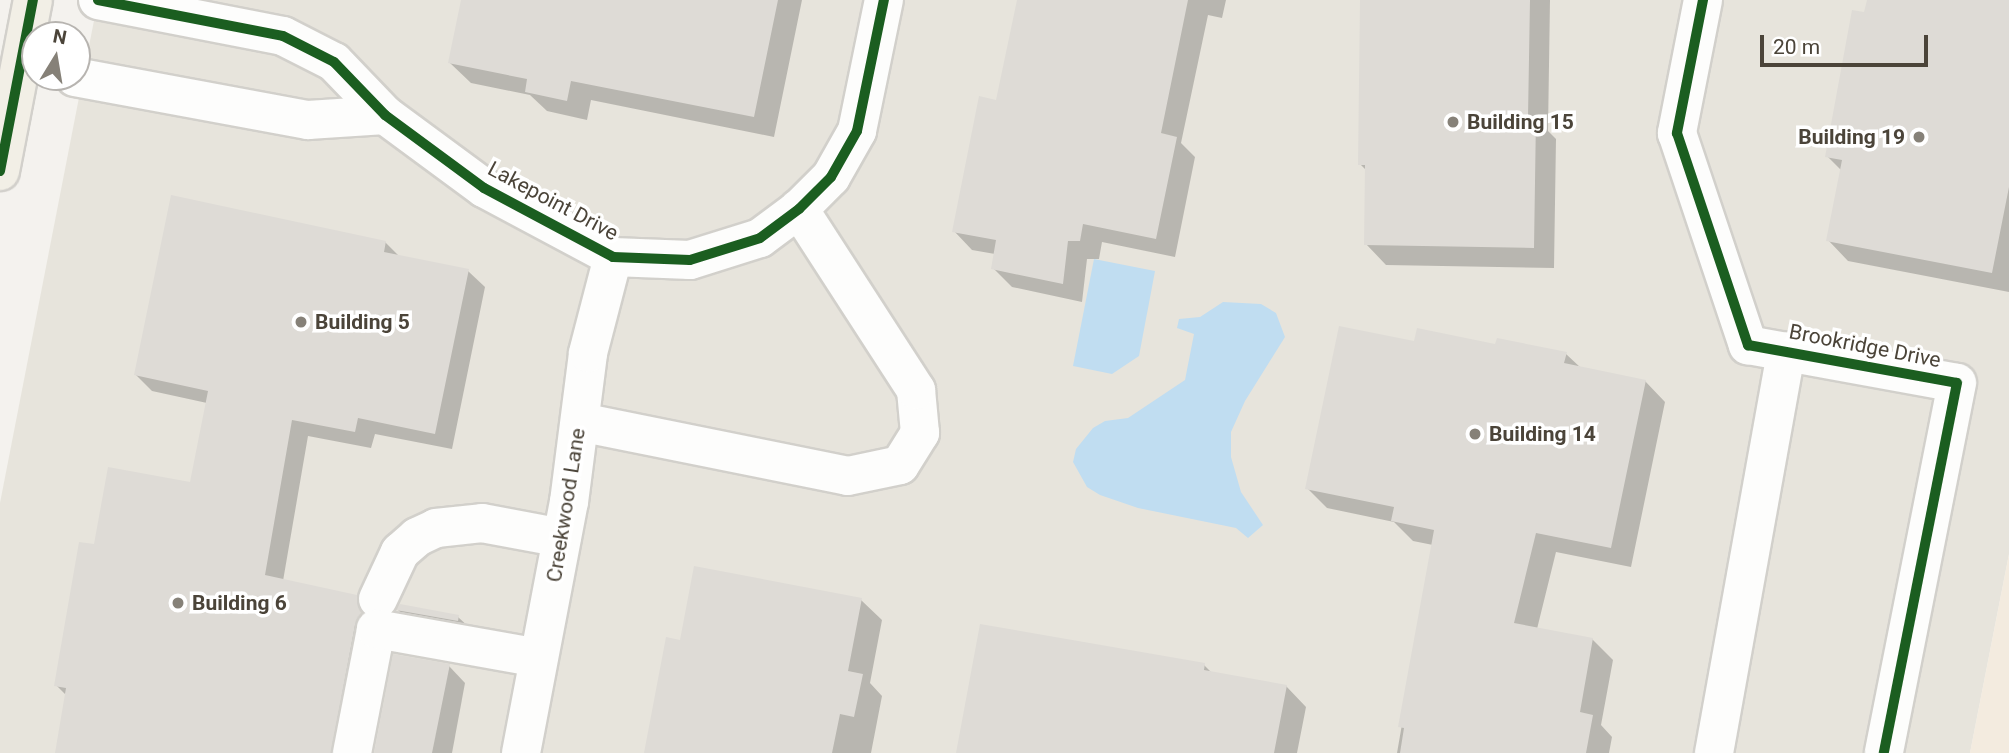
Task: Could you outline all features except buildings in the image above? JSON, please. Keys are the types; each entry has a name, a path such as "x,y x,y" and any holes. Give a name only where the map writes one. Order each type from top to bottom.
{"main road":[{"path":"31,21 33,0"},
{"path":"0,171 22,91"}],"street":[{"name":"Lakepoint Drive","path":"98,0 283,36 334,62 385,115 484,188 613,257 690,260 760,238 799,209 831,177 857,131 884,0"},
{"name":"Brookridge Drive","path":"1703,0 1677,133 1748,345 1957,383 1884,753"},
{"path":"91,80 308,120 385,115"},
{"path":"580,422 848,476 900,465 920,433 916,390 799,209"},
{"name":"Creekwood Lane","path":"521,753 562,538 588,353 613,257"},
{"path":"1714,753 1786,351"},
{"path":"378,599 389,567 400,552 417,537 436,528 482,523 562,538"},
{"path":"352,753 376,629 538,658"}],"shaded area":[{"path":"98,0 2009,0 2009,554 1970,753 0,753 0,503 80,91 91,91 91,36"},
{"path":"2009,554 2009,753 1970,753"}],"water":[{"path":"1094,259 1155,271 1139,356 1112,374 1073,366"},
{"path":"1223,302 1261,304 1276,313 1285,337 1245,401 1231,432 1231,457 1241,492 1263,525 1248,538 1236,528 1138,508 1100,495 1087,487 1073,462 1076,449 1093,428 1105,421 1128,418 1185,380 1194,334 1177,328 1179,319 1200,317"}],"cycle path":[{"path":"0,171 33,0"},
{"path":"98,0 283,36 334,62 385,115 484,188 613,257 690,260 760,238 799,209 831,177 857,131 884,0"},
{"path":"1703,0 1677,133 1748,345 1957,383 1884,753"}],"place":[{"name":"Building 15","path":"1453,122"},
{"name":"Building 19","path":"1919,137"},
{"name":"Building 5","path":"301,322"},
{"name":"Building 14","path":"1475,434"},
{"name":"Building 6","path":"178,603"}]}
